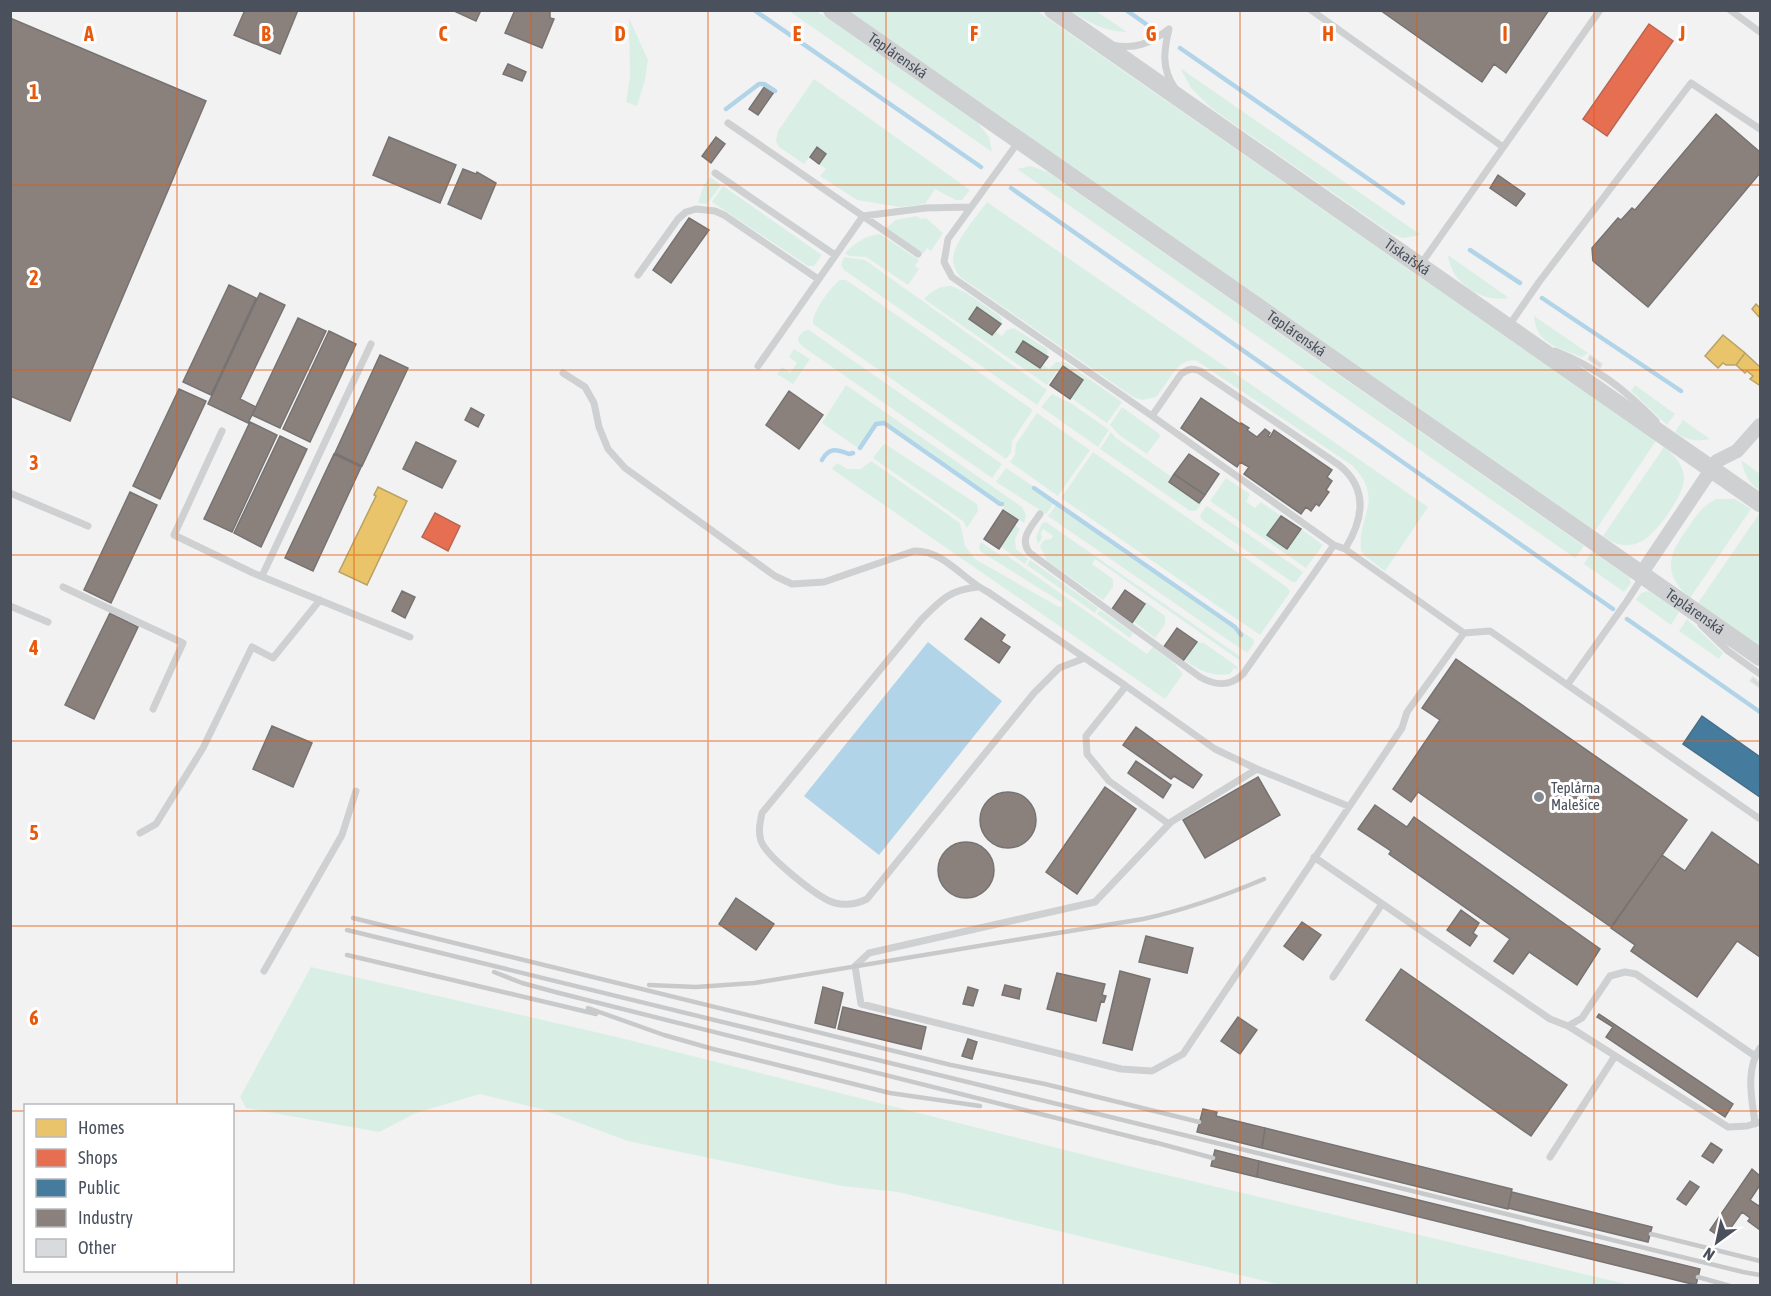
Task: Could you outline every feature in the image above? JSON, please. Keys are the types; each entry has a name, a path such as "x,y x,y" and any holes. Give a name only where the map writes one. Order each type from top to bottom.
{"street":[{"name":"Teplárenská","path":"832,10 1761,657"},
{"name":"Tiskařská","path":"1053,10 1761,503"},
{"path":"1641,574 1712,469 1721,458 1737,451 1760,424"}],"lane":[{"path":"1311,10 1503,147"},
{"path":"1419,266 1600,10"},
{"path":"1730,10 1761,32"},
{"path":"1088,35 1108,44 1128,48 1148,42 1169,29 1164,54 1167,74 1190,106"},
{"path":"1508,327 1539,282 1691,83 1760,129"},
{"path":"728,123 918,254"},
{"path":"1019,141 951,234 945,246 945,262 952,277 1334,545 1345,549 1464,633 1490,631 1761,819"},
{"path":"715,173 835,255"},
{"path":"758,366 863,216 926,208 971,207"},
{"path":"638,275 678,219 686,212 705,209 724,215 818,279"},
{"path":"262,576 371,344"},
{"path":"1152,416 1181,374 1193,369 1200,371 1340,465 1354,479 1360,498 1356,532 1345,549"},
{"path":"563,374 585,387 594,403 599,427 608,449 625,468 775,576 792,584 824,582 914,551 925,551 943,560 978,587 1215,749 1257,769 1348,806"},
{"path":"222,431 174,535 262,576 410,637"},
{"path":"10,493 88,526"},
{"path":"1040,514 1025,538 1024,543 1030,553 1200,677 1218,684 1236,681 1243,674 1334,545"},
{"path":"1568,684 1627,601 1638,584 1641,574"},
{"path":"63,587 183,643 153,709"},
{"path":"978,587 961,589 945,596 921,620 762,813 759,826 760,839 764,848 773,859 823,897 834,903 846,905 858,904 867,898 1034,693 1059,668 1085,658"},
{"path":"1669,594 1728,651 1761,674"},
{"path":"140,833 156,824 203,748 252,647 273,657 320,600"},
{"path":"10,606 48,622"},
{"path":"1257,769 1168,824 1095,902 868,953 855,966 861,1004 1121,1069 1152,1071 1183,1054 1402,728 1407,712 1464,633"},
{"path":"1126,686 1086,736 1087,754 1109,782 1168,824"},
{"path":"264,971 342,834 356,791"},
{"path":"1314,857 1550,1019 1568,1026 1728,1127 1758,1123 1750,1086 1755,1056 1761,1048"},
{"path":"1333,977 1382,904"},
{"path":"1568,1026 1582,1018 1610,976 1625,972 1636,974 1755,1056"},
{"path":"1550,1157 1615,1056"}],"green space":[{"path":"789,11 816,11 829,19 978,123 989,137 992,152"},
{"path":"849,11 1037,11 1656,441 1595,531"},
{"path":"1071,11 1096,11 1127,32 1098,26"},
{"path":"629,18 648,60 637,106 626,102 630,77"},
{"path":"1180,68 1421,235 1403,238 1392,234 1211,108 1191,88"},
{"path":"814,79 970,190 962,200 956,200 935,189 925,204 900,207 857,200 820,176 826,169 819,164 826,154 817,147 804,164 779,147 776,141 778,131"},
{"path":"1030,166 1048,172 1584,546 1575,558 1017,169"},
{"path":"710,177 721,185 707,204 698,203 704,185"},
{"path":"723,186 822,255 814,266 808,266 712,202"},
{"path":"987,202 1428,507 1385,571 1361,551 1361,538 1369,499 1362,478 1353,466 1197,361 1183,363 1178,367 1156,397 1142,400 1133,397 960,277 955,269 954,253 966,230"},
{"path":"917,216 921,219 926,218 943,233 931,251 927,248 923,254 886,228 896,220"},
{"path":"880,234 919,260 915,266 919,269 908,285 866,257 849,256 845,253 861,240"},
{"path":"1448,255 1509,298 1488,297 1470,289 1455,275"},
{"path":"844,257 865,260 1047,390 1037,405 844,270 841,265"},
{"path":"840,280 846,280 852,284 1033,410 1012,441 1011,452 1006,459 813,324 822,300"},
{"path":"951,286 965,292 1000,316 1001,324 977,307 969,318 992,335 995,331 1002,336 1007,330 1014,328 1047,349 1048,357 1023,341 1016,351 1040,368 1042,364 1049,369 1056,362 1065,362 1122,402 1107,423 1071,398 1083,380 1064,366 1057,371 1047,385 924,299 936,289"},
{"path":"1534,316 1588,353 1582,357 1550,344 1539,333"},
{"path":"809,330 1002,464 992,478 802,346 798,341 799,336"},
{"path":"794,349 810,359 793,384 777,374 782,367 790,373 797,363 789,357"},
{"path":"846,385 1022,507 1026,515 1024,523 883,422 876,423 858,448 822,423"},
{"path":"1635,385 1675,414 1667,425 1631,391"},
{"path":"1052,394 1072,404 1109,430 1098,447 1041,407"},
{"path":"1122,407 1161,435 1147,454 1119,435 1110,425"},
{"path":"1037,413 1090,450 1058,496 1010,462 1015,455 1016,444"},
{"path":"1683,420 1710,439 1691,440 1675,432"},
{"path":"1111,432 1116,438 1172,477 1169,483 1202,503 1196,511 1190,511 1100,449"},
{"path":"885,444 977,504 978,511 967,528 963,521 873,458"},
{"path":"1664,447 1682,468 1684,482 1677,499 1650,536 1633,545 1614,543 1603,536"},
{"path":"1093,452 1287,587 1290,592 1260,635 1061,498"},
{"path":"1741,460 1760,474 1760,491 1748,478"},
{"path":"871,461 960,523 965,546 975,559 1059,607 1063,606 1061,602 980,551 981,542 1001,556 1006,555 1147,654 1153,647 1173,662 1183,674 1165,699 832,469 837,463 847,469 861,469"},
{"path":"1006,468 1055,501 1046,514 996,482"},
{"path":"1226,478 1250,494 1246,502 1255,508 1261,502 1281,516 1268,535 1287,548 1301,529 1323,545 1306,568 1210,501"},
{"path":"1716,499 1735,499 1751,509 1690,598 1675,581 1671,564 1672,556 1696,516"},
{"path":"1058,503 1253,639 1254,643 1248,652 1048,516"},
{"path":"1207,506 1303,572 1296,582 1292,582 1202,520 1200,515"},
{"path":"1760,515 1760,647 1698,603"},
{"path":"1046,522 1241,657 1239,660 1095,559 1092,564 1113,579 1113,587 1103,600 1047,561 1040,546 1044,540 1051,539 1053,536 1043,529 1042,538 1038,544 1036,537 1042,523"},
{"path":"1015,525 1020,529 1015,539 1016,549 1028,559 1025,564 1001,547"},
{"path":"1592,551 1629,577 1631,583 1624,592 1584,564"},
{"path":"1030,560 1098,608 1095,613 1027,565"},
{"path":"1649,591 1679,612 1671,625 1636,600 1641,593"},
{"path":"1146,602 1165,616 1165,624 1155,638 1133,621"},
{"path":"1100,610 1133,633 1130,638 1097,614"},
{"path":"1687,619 1723,653 1719,659 1679,631"},
{"path":"1197,642 1204,643 1235,665 1237,670 1234,668 1230,674 1211,674 1184,660"},
{"path":"311,967 617,1037 1137,1168 1630,1285 1281,1285 898,1192 842,1186 628,1141 541,1109 480,1094 416,1113 379,1132 246,1108 240,1097"}],"water":[{"path":"928,642 1002,701 879,855 804,796"}],"building: Homes":[{"path":"1756,304 1759,307 1760,305 1760,318 1752,309"},
{"path":"1723,335 1745,353 1736,365 1723,363 1718,368 1705,356"},
{"path":"1745,353 1760,367 1759,385 1750,379 1753,376 1747,371 1745,373 1736,365"},
{"path":"378,487 407,501 367,585 339,572 376,496 374,495"}],"building: Shops":[{"path":"1649,24 1673,41 1607,136 1583,119"},
{"path":"435,513 460,526 448,551 422,537"}],"building: Public":[{"path":"1702,716 1760,757 1760,797 1683,744"}],"building: Industry":[{"path":"245,10 298,10 280,54 234,35"},
{"path":"452,10 481,10 476,21"},
{"path":"515,10 548,10 550,12 550,18 554,19 542,48 505,33"},
{"path":"1380,10 1549,10 1506,73 1494,64 1482,82"},
{"path":"10,18 206,101 70,421 10,396"},
{"path":"508,64 526,72 522,81 503,74"},
{"path":"765,86 774,92 758,115 749,109"},
{"path":"1716,114 1760,152 1760,173 1648,307 1593,261 1592,248 1618,218 1621,220 1632,208 1635,210"},
{"path":"389,137 456,165 440,203 373,175"},
{"path":"716,137 725,144 711,163 702,156"},
{"path":"817,147 826,154 819,164 810,157"},
{"path":"463,169 476,174 477,172 496,183 481,219 448,204"},
{"path":"1498,175 1525,194 1516,206 1490,188"},
{"path":"689,218 709,230 671,283 653,270"},
{"path":"229,285 256,298 211,395 183,382"},
{"path":"260,293 285,305 240,399 256,407 248,423 208,404"},
{"path":"977,307 1001,324 992,335 969,319"},
{"path":"298,318 326,331 280,428 252,415"},
{"path":"329,331 356,344 310,442 283,429"},
{"path":"1023,341 1048,357 1040,368 1016,352"},
{"path":"380,355 408,368 362,466 335,453"},
{"path":"1063,366 1083,380 1070,399 1050,385"},
{"path":"179,389 206,401 160,499 133,486"},
{"path":"789,391 823,415 799,449 766,425"},
{"path":"1201,398 1249,428 1247,430 1257,437 1265,429 1270,433 1268,436 1270,437 1274,430 1332,470 1327,477 1332,481 1326,490 1329,492 1319,506 1316,504 1311,511 1306,507 1301,514 1244,474 1249,467 1240,462 1237,467 1181,428"},
{"path":"471,408 484,415 478,427 465,420"},
{"path":"250,422 277,435 232,532 204,519"},
{"path":"280,436 307,449 261,547 234,533"},
{"path":"416,442 456,461 442,488 403,469"},
{"path":"334,454 361,467 313,571 285,558"},
{"path":"1189,454 1219,474 1205,495 1174,474"},
{"path":"1174,474 1205,495 1199,503 1169,482"},
{"path":"130,492 157,505 111,603 84,590"},
{"path":"1003,510 1018,520 999,549 984,539"},
{"path":"1281,516 1301,529 1287,549 1267,535"},
{"path":"1125,590 1145,604 1132,623 1112,609"},
{"path":"402,591 415,597 405,618 392,611"},
{"path":"110,613 138,627 94,719 65,705"},
{"path":"981,618 1005,635 1001,641 1010,647 999,663 965,639"},
{"path":"1177,628 1197,642 1183,661 1163,648"},
{"name":"Teplárna Malešice","path":"1456,659 1687,820 1611,927 1418,792 1411,802 1393,789 1440,720 1422,708"},
{"path":"272,726 312,743 293,787 253,769"},
{"path":"1136,727 1202,775 1193,788 1174,776 1171,779 1123,745"},
{"path":"1136,761 1171,785 1163,798 1128,773"},
{"path":"1258,777 1280,815 1205,858 1183,820"},
{"path":"1105,787 1136,809 1077,894 1046,872"},
{"path":"1003,792 1013,792 1028,800 1034,809 1036,820 1034,831 1028,840 1013,848 1003,848 992,843 985,836 980,825 980,815 985,804 992,797"},
{"path":"1375,805 1407,827 1414,817 1600,949 1577,985 1529,952 1513,974 1494,961 1510,939 1389,854 1391,851 1358,829"},
{"path":"1712,832 1760,866 1760,957 1737,941 1697,997 1631,951 1635,945 1611,928 1662,855 1685,871"},
{"path":"961,842 971,842 986,850 992,859 994,870 992,881 986,890 971,898 961,898 950,893 943,886 938,875 938,865 943,854 950,847"},
{"path":"736,898 774,924 756,950 719,924"},
{"path":"1461,910 1479,923 1473,933 1477,936 1470,946 1447,930"},
{"path":"1302,922 1321,935 1303,960 1284,946"},
{"path":"1146,936 1193,948 1187,973 1139,962"},
{"path":"1401,969 1567,1085 1531,1136 1366,1020"},
{"path":"1120,971 1150,979 1132,1050 1103,1043"},
{"path":"1057,973 1105,984 1102,995 1106,996 1104,1002 1101,1001 1096,1021 1047,1009"},
{"path":"1005,985 1021,989 1019,999 1002,995"},
{"path":"823,987 843,993 835,1028 815,1023"},
{"path":"968,987 978,990 973,1006 963,1004"},
{"path":"843,1007 926,1027 921,1049 838,1029"},
{"path":"1599,1014 1733,1104 1725,1117 1606,1037 1613,1027 1597,1017"},
{"path":"1238,1017 1257,1030 1240,1054 1221,1041"},
{"path":"968,1039 977,1042 972,1059 962,1056"},
{"path":"1203,1109 1217,1112 1216,1116 1265,1128 1262,1148 1197,1132"},
{"path":"1265,1128 1512,1189 1508,1209 1262,1148"},
{"path":"1711,1143 1722,1150 1713,1163 1702,1156"},
{"path":"1215,1150 1259,1161 1257,1177 1211,1166"},
{"path":"1259,1161 1700,1269 1696,1285 1257,1177"},
{"path":"1752,1169 1760,1176 1760,1185 1750,1200 1759,1206 1760,1203 1760,1230 1748,1221 1750,1218 1742,1212 1723,1239 1710,1230"},
{"path":"1690,1181 1699,1187 1686,1205 1677,1199"},
{"path":"1512,1192 1652,1227 1648,1242 1508,1208"}],"building: Other":[{"path":"1590,355 1602,364 1600,368 1588,359"},
{"path":"1753,677 1760,683 1760,688 1750,681"}],"waterway":[{"path":"754,10 981,167"},
{"path":"1126,10 1146,24"},
{"path":"1180,48 1403,203"},
{"path":"726,109 759,84 764,84 775,91"},
{"path":"1011,188 1424,477"},
{"path":"1470,250 1520,283"},
{"path":"1542,298 1681,391"},
{"path":"860,448 876,424 884,423 1002,504"},
{"path":"822,460 827,453 834,450 853,453"},
{"path":"1427,479 1613,609"},
{"path":"1034,488 1235,627 1241,635"},
{"path":"1627,619 1760,712"}],"railway":[{"path":"649,985 696,987 754,983 1143,919 1204,902 1264,879"},
{"path":"353,918 951,1065 1045,1084 1199,1122"},
{"path":"347,930 1760,1275"},
{"path":"347,955 596,1014"},
{"path":"494,972 522,983 559,993 1156,1143"},
{"path":"588,1008 664,1035 713,1049 890,1093 980,1106"},
{"path":"1150,1141 1213,1158"},
{"path":"1651,1234 1760,1261"},
{"path":"1698,1277 1730,1286"}],"place":[{"name":"Teplárna Malešice","path":"1539,797"}]}
